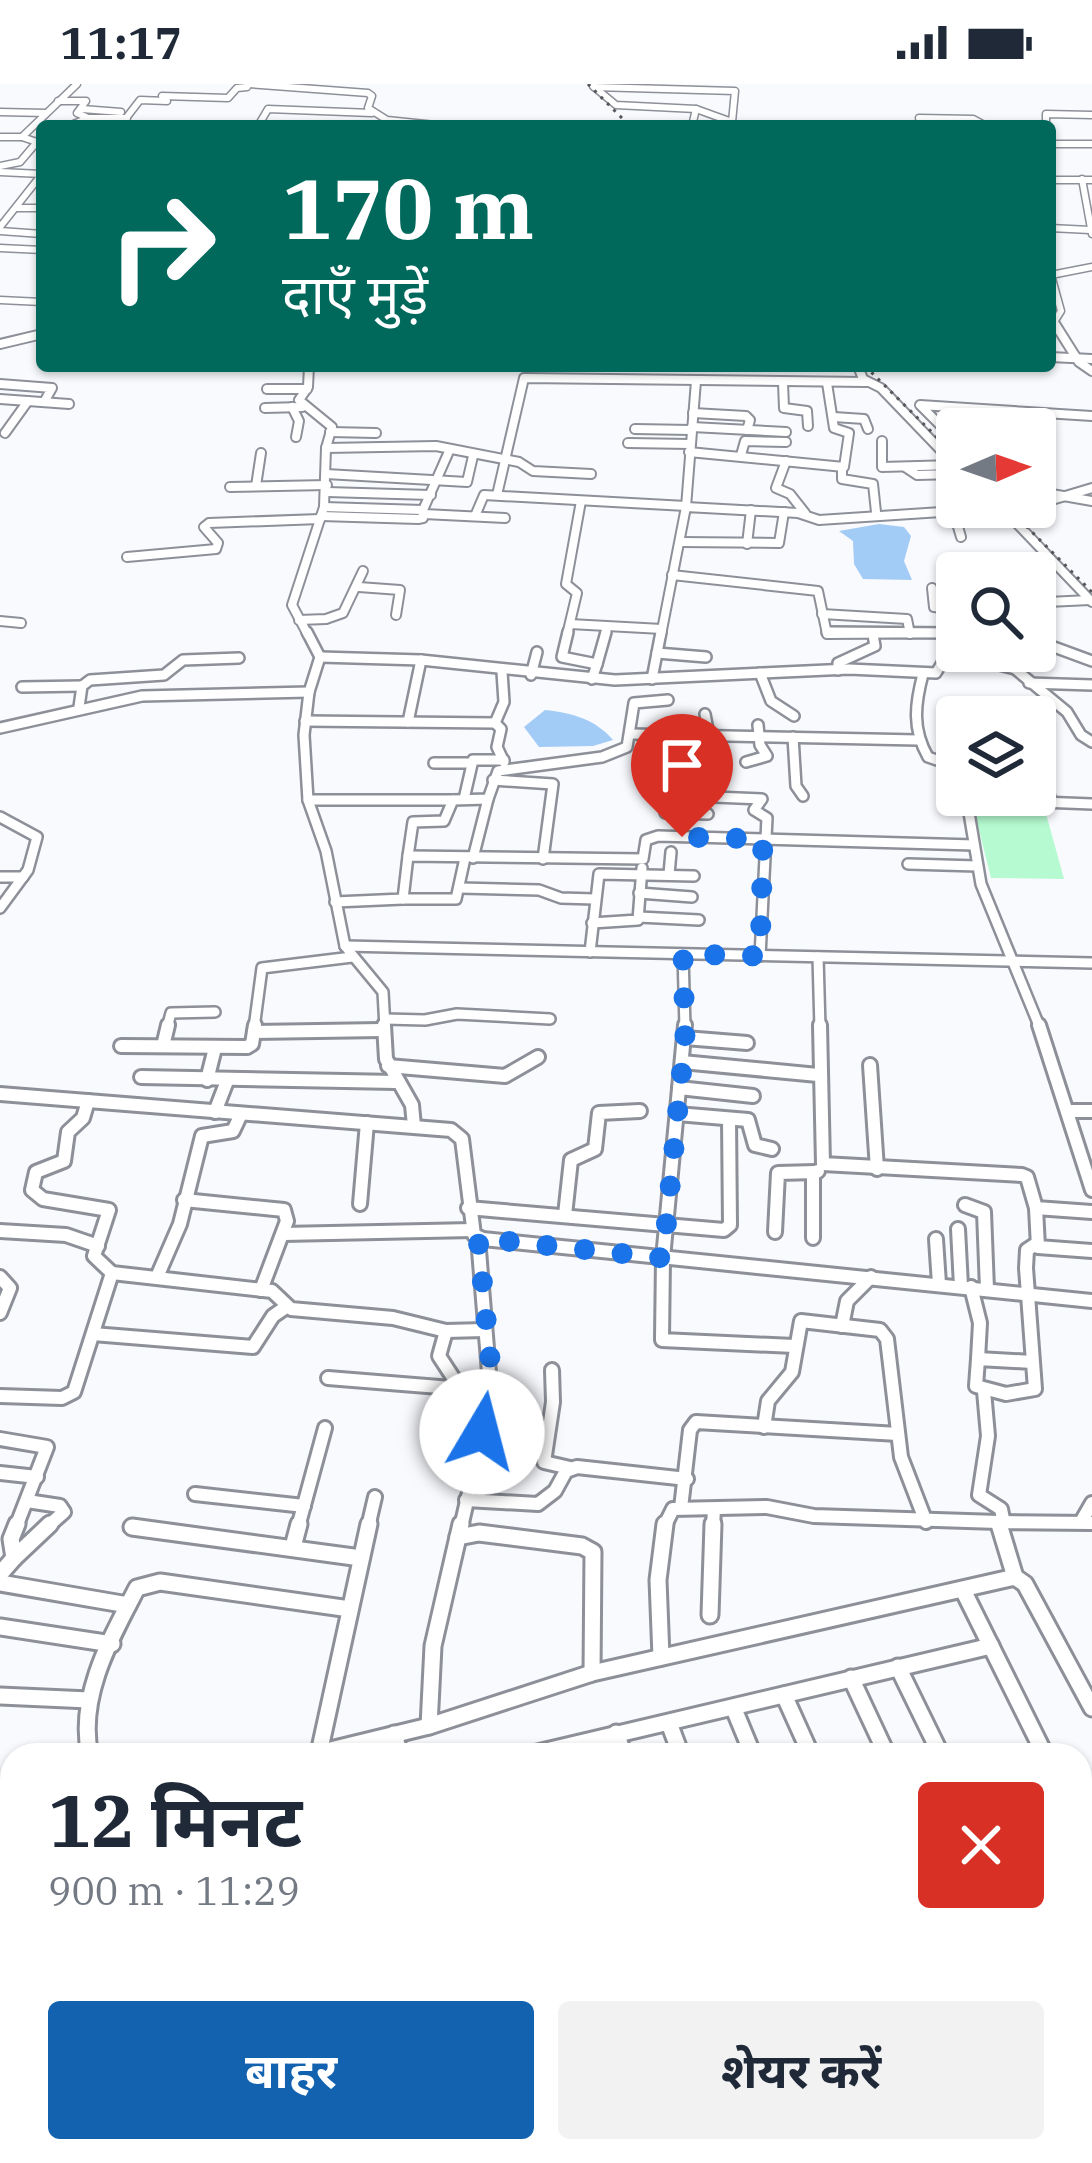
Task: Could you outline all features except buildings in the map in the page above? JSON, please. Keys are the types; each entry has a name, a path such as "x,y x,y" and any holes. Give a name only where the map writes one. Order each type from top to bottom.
{"street":[{"path":"39,120 77,84"},
{"path":"380,84 370,94 368,108 387,120"},
{"path":"162,96 228,98 247,85 370,94"},
{"path":"592,85 736,87 735,120"},
{"path":"592,85 612,103 696,109 725,120"},
{"path":"640,106 652,87"},
{"path":"124,120 142,100 191,97"},
{"path":"58,100 86,101 76,113 88,118 128,115"},
{"path":"919,106 919,120"},
{"path":"82,109 128,115"},
{"path":"693,120 696,109"},
{"path":"261,120 267,110 376,113"},
{"path":"313,120 319,111"},
{"path":"0,112 46,113"},
{"path":"1046,120 1046,114 1092,115"},
{"path":"83,120 88,118"},
{"path":"925,120 975,120"},
{"path":"22,137 36,123"},
{"path":"0,137 36,139"},
{"path":"2,172 20,162 36,144"},
{"path":"1056,144 1092,144"},
{"path":"28,152 36,152"},
{"path":"20,162 36,171"},
{"path":"2,172 36,174"},
{"path":"1056,228 1091,228 1082,179"},
{"path":"1056,180 1092,179"},
{"path":"0,229 36,182"},
{"path":"16,208 36,208"},
{"path":"0,229 36,233"},
{"path":"0,248 36,250"},
{"path":"1056,277 1092,267"},
{"path":"0,300 36,302"},
{"path":"1056,325 1076,358 1092,371"},
{"path":"0,344 36,335"},
{"path":"1056,357 1092,359"},
{"path":"296,437 307,372"},
{"path":"496,495 525,372"},
{"path":"733,381 734,372"},
{"path":"861,372 867,382"},
{"path":"524,378 867,382 880,388 936,448"},
{"path":"652,679 686,506 696,381"},
{"path":"783,383 784,408 807,411 808,426"},
{"path":"827,383 835,430 849,433 842,479 872,484 876,512"},
{"path":"0,384 52,388 44,402"},
{"path":"267,389 300,400 331,422 322,514 292,604 320,657 305,721 308,800 326,851 348,952 380,987 388,1066 412,1105 414,1126"},
{"path":"0,399 69,404"},
{"path":"265,408 300,400"},
{"path":"5,434 28,401"},
{"path":"936,421 920,405 967,408"},
{"path":"693,413 746,416 750,420 747,430"},
{"path":"1056,414 1092,416"},
{"path":"834,417 865,419 868,429"},
{"path":"634,429 747,430 786,437 745,441 741,455"},
{"path":"330,432 376,433"},
{"path":"882,442 881,467 904,467 916,475 936,472"},
{"path":"628,443 842,468"},
{"path":"326,448 450,449 537,471 591,474"},
{"path":"127,557 216,549 218,543 205,527 209,523 322,514 418,519 450,449"},
{"path":"256,486 261,453"},
{"path":"230,487 469,481 473,456"},
{"path":"786,461 776,488 790,494 805,514"},
{"path":"327,484 431,495"},
{"path":"1056,497 1092,488"},
{"path":"1056,493 1092,501"},
{"path":"475,516 481,495 784,512 819,520 936,510"},
{"path":"580,500 566,584 577,592 562,657 597,664"},
{"path":"747,544 751,510"},
{"path":"424,512 505,518"},
{"path":"680,542 782,542 784,512"},
{"path":"958,528 961,537"},
{"path":"1020,528 1091,601"},
{"path":"299,620 337,620 359,587 363,571"},
{"path":"672,575 818,591 827,634 936,633"},
{"path":"359,587 400,590 396,616"},
{"path":"932,588 936,607"},
{"path":"1056,602 1091,601"},
{"path":"822,614 907,619 910,634"},
{"path":"0,621 21,623"},
{"path":"570,625 662,629"},
{"path":"592,679 607,626"},
{"path":"838,670 838,664 875,646 873,635"},
{"path":"1056,648 1092,662"},
{"path":"531,675 537,652"},
{"path":"657,653 706,657"},
{"path":"320,657 421,660 592,679 838,670 936,672"},
{"path":"22,687 82,686 90,680 164,675 183,659 238,658"},
{"path":"408,722 421,660"},
{"path":"495,723 504,702 502,672"},
{"path":"1018,672 1067,712 1081,735 1092,742"},
{"path":"760,673 763,689 781,712 794,716"},
{"path":"923,674 914,721 918,740 928,757 936,759"},
{"path":"1029,682 1092,685"},
{"path":"79,707 82,686"},
{"path":"0,728 26,726 79,707 162,694 309,692"},
{"path":"434,763 504,765 602,757 630,745 634,703 668,700"},
{"path":"705,714 710,735"},
{"path":"305,721 495,723 501,729 497,747 504,765"},
{"path":"631,734 758,731 793,737 918,740"},
{"path":"746,761 767,756 758,731"},
{"path":"793,737 796,789 803,796"},
{"path":"403,899 411,824 444,821 472,763"},
{"path":"335,902 456,899 495,772 504,765"},
{"path":"493,780 553,784 543,859"},
{"path":"667,795 759,796 763,801 754,810 766,818 760,956"},
{"path":"706,838 710,796"},
{"path":"308,800 488,799"},
{"path":"1056,802 1092,804"},
{"path":"665,813 708,814"},
{"path":"969,816 977,866 1070,1111 1092,1190"},
{"path":"0,817 37,837 23,877 0,908"},
{"path":"639,917 646,840 652,836 974,845"},
{"path":"669,874 671,851"},
{"path":"408,856 643,859"},
{"path":"908,864 977,866"},
{"path":"590,952 599,874 694,876"},
{"path":"0,877 23,877"},
{"path":"460,888 539,890 561,898 593,899"},
{"path":"639,893 692,897"},
{"path":"592,923 632,923 639,917 698,920"},
{"path":"121,1046 247,1047 254,1032 264,965 348,952 590,952 1092,964"},
{"path":"683,954 685,1038 663,1258 662,1340 794,1346"},
{"path":"813,1238 821,1169 818,957"},
{"path":"163,1046 170,1012 214,1012"},
{"path":"254,1032 457,1014 550,1019"},
{"path":"685,1038 747,1043"},
{"path":"207,1080 215,1048"},
{"path":"388,1066 505,1076 538,1057"},
{"path":"682,1062 818,1075"},
{"path":"870,1065 878,1169"},
{"path":"141,1077 396,1082"},
{"path":"215,1112 226,1081"},
{"path":"680,1088 753,1096"},
{"path":"0,1094 414,1126 451,1130 462,1138 490,1397 433,1646 429,1726"},
{"path":"88,1101 83,1118 67,1136 64,1160 36,1172 32,1190 43,1199 110,1210 94,1256 112,1273 278,1292 286,1307"},
{"path":"565,1215 572,1160 595,1149 599,1113 640,1111"},
{"path":"1070,1111 1092,1111"},
{"path":"157,1277 180,1224 202,1136 233,1131 241,1114"},
{"path":"677,1114 751,1122 755,1145 772,1149"},
{"path":"468,1208 724,1230 730,1225 729,1119"},
{"path":"360,1204 367,1123"},
{"path":"1076,1133 1092,1133"},
{"path":"775,1232 778,1173 878,1169 1022,1175 1027,1177 1036,1208 1036,1244"},
{"path":"184,1201 277,1208 286,1215 261,1289"},
{"path":"965,1205 984,1213 987,1289"},
{"path":"1036,1208 1092,1212"},
{"path":"958,1229 966,1287 980,1323 976,1386 984,1391 1033,1393 1024,1293 1027,1250 1036,1244"},
{"path":"0,1231 66,1235 98,1246"},
{"path":"283,1234 475,1234 1092,1301"},
{"path":"936,1239 939,1284"},
{"path":"1036,1244 1092,1250"},
{"path":"0,1396 69,1396 76,1387 112,1273"},
{"path":"0,1276 10,1288 0,1312"},
{"path":"842,1326 848,1300 872,1277"},
{"path":"93,1334 253,1347 273,1316 286,1307 393,1318 446,1331 484,1330"},
{"path":"764,1426 773,1389 792,1373 801,1321 885,1333 904,1467 926,1522"},
{"path":"446,1331 436,1347 438,1363 464,1389"},
{"path":"978,1359 1032,1362"},
{"path":"552,1370 554,1402 544,1462 687,1479"},
{"path":"328,1378 464,1389 490,1397"},
{"path":"984,1391 988,1436 979,1495 1001,1509 1015,1577 1025,1584 1090,1700"},
{"path":"681,1508 691,1425 898,1434"},
{"path":"293,1547 326,1428"},
{"path":"0,1439 47,1447 11,1538 14,1558"},
{"path":"466,1500 538,1504 555,1491 570,1468"},
{"path":"0,1473 37,1477"},
{"path":"195,1494 304,1506"},
{"path":"317,1743 375,1497"},
{"path":"0,1574 64,1512 60,1506 27,1501"},
{"path":"661,1657 661,1540 669,1512 766,1507 814,1516 926,1522 1086,1523 1092,1503"},
{"path":"710,1615 714,1509"},
{"path":"132,1527 362,1558"},
{"path":"458,1537 486,1534 582,1546 593,1552 592,1673"},
{"path":"358,1743 429,1726 592,1673 1015,1577"},
{"path":"85,1743 89,1700 137,1588 160,1582 350,1609"},
{"path":"0,1583 128,1605"},
{"path":"963,1590 1039,1743"},
{"path":"0,1627 112,1644"},
{"path":"581,1743 991,1646"},
{"path":"898,1667 934,1743"},
{"path":"851,1678 881,1743"},
{"path":"784,1695 806,1743"},
{"path":"0,1696 89,1700"},
{"path":"734,1708 748,1743"},
{"path":"669,1723 676,1743"},
{"path":"616,1733 620,1743"},
{"path":"394,1734 397,1743"}],"green space":[{"path":"976,816 1047,816 1064,879 991,878"}],"water":[{"path":"879,524 904,527 911,536 904,561 912,580 863,579 854,564 853,541 839,531"},
{"path":"545,710 582,718 613,740 593,746 539,747 524,727"}],"railway":[{"path":"588,84 624,120"},
{"path":"871,372 936,436"},
{"path":"1028,528 1092,592"}],"route":[{"path":"482,1432 491,1368 478,1238 663,1258 685,1038 683,954 760,956 763,839 682,837"}]}
